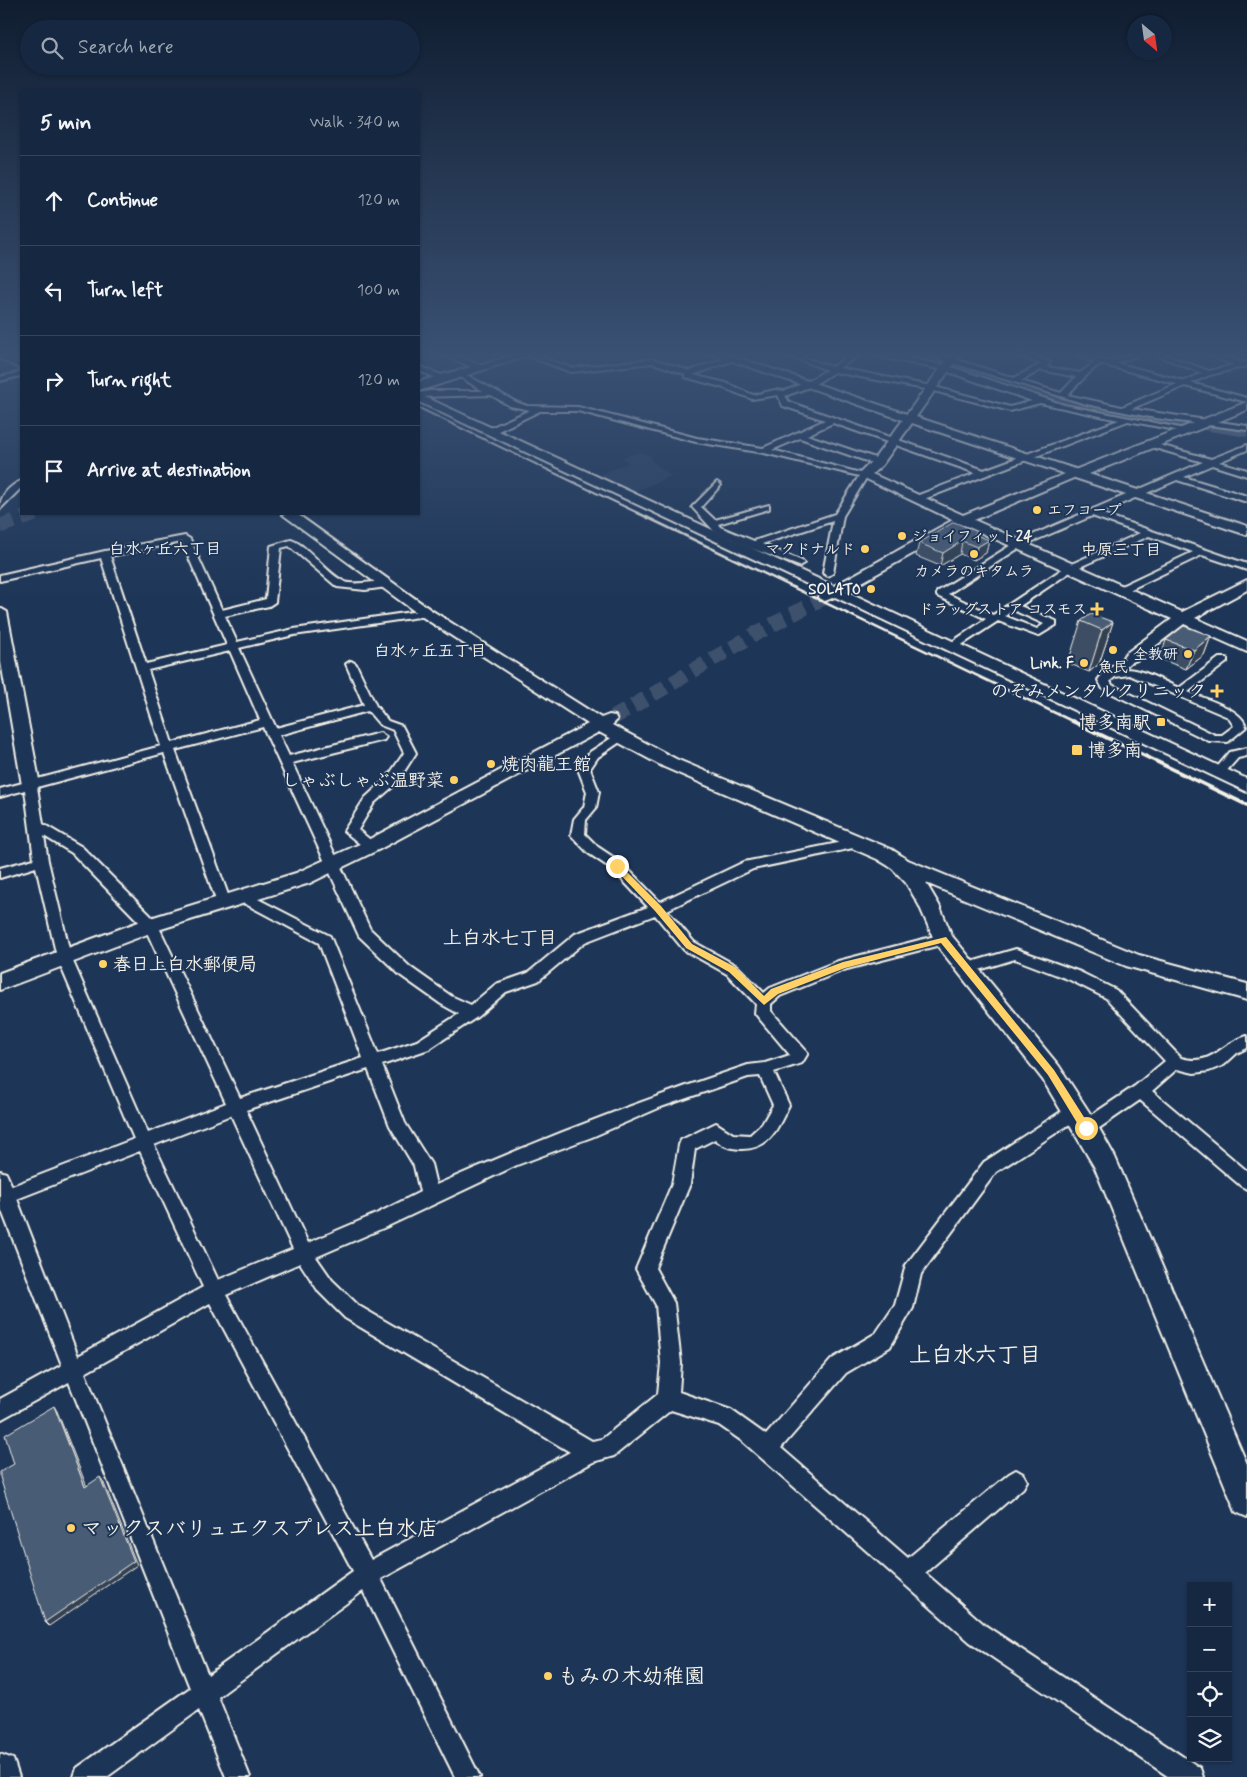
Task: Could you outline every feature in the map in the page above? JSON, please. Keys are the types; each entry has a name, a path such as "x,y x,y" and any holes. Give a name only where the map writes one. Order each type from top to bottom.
{"main road":[{"path":"1077,474 1173,435"},
{"path":"1077,474 1247,531"}],"street":[{"path":"500,435 748,547 766,548 799,563"},
{"path":"678,435 696,440 764,451 864,476 919,498 1070,568 1246,646"},
{"path":"764,451 799,435 878,462"},
{"path":"875,435 986,474"},
{"path":"828,573 838,516 864,476 878,462 897,435"},
{"path":"960,435 1077,474"},
{"path":"919,498 1087,435"},
{"path":"1151,444 1247,472"},
{"path":"1012,606 1052,623 1038,633 996,618 941,594 1019,544 1247,447"},
{"path":"829,595 964,519 1077,474"},
{"path":"1176,477 1247,499"},
{"path":"0,506 6,496 20,485"},
{"path":"717,485 696,507 713,523 716,529 829,595 954,646 1247,786"},
{"path":"713,523 766,506"},
{"path":"1092,513 1247,567"},
{"path":"290,515 426,613 670,763 1084,942 1134,961 1247,992"},
{"path":"748,547 838,516"},
{"path":"954,646 1070,568 1148,532"},
{"path":"0,578 105,554 185,539 284,761 334,864 364,932 405,971 446,1000 472,1013"},
{"path":"220,614 265,604 271,600 276,546 291,543 341,585 365,587 387,584"},
{"path":"1121,590 1202,551"},
{"path":"105,554 168,748 234,900 325,940 398,1126 422,1164 430,1196"},
{"path":"1108,674 1130,672 1232,715 1239,721 1240,727 1224,738 1201,734 1116,693 1107,687 1104,680 1108,674 1183,618 1247,584"},
{"path":"0,612 31,785 41,861 64,957 143,1140 214,1291 367,1575 468,1777"},
{"path":"142,668 294,632 426,613"},
{"path":"1132,657 1131,664 1134,670 1142,676"},
{"path":"1180,692 1223,660"},
{"path":"351,664 371,707 384,723 398,728 410,753 392,781 369,801 351,831 371,846"},
{"path":"0,793 168,748 371,707"},
{"path":"0,982 151,925 303,878 610,726"},
{"path":"610,726 584,769 593,792 590,808 580,819 578,835 593,850 617,866 658,908 689,946 732,970 764,1002"},
{"path":"284,761 380,737"},
{"path":"1219,772 1234,755 1247,752"},
{"path":"35,826 78,850 151,925 234,1107 304,1253 315,1275 332,1295 352,1312 590,1452"},
{"path":"238,1777 2,1190 234,1107 373,1063 423,1045 472,1013 501,988 533,977 580,938 658,908 749,865 858,843"},
{"path":"0,873 41,861"},
{"path":"898,863 914,879 927,901 943,939 1051,1073 1081,1120 1106,1165 1247,1501"},
{"path":"927,901 962,889"},
{"path":"0,1410 214,1291 382,1220 430,1196 655,1102 748,1071 766,1069 796,1058 800,1053 763,1013 764,1002 774,992 843,965 943,939"},
{"path":"966,968 1016,954 1075,976 1112,994 1175,1062 1188,1067 1214,1062 1233,1045 1247,1042"},
{"path":"766,1450 839,1366 882,1340 904,1308 913,1271 990,1166 1141,1091 1175,1062"},
{"path":"86,1777 203,1691 367,1575 590,1452 607,1449 668,1399 671,1363 665,1303 645,1269 681,1184 687,1145 716,1130 729,1141 753,1142 768,1129 781,1105 766,1069"},
{"path":"1141,1091 1247,1181"},
{"path":"668,1399 724,1417 749,1434 978,1634 1191,1777"},
{"path":"908,1573 1016,1481"},
{"path":"0,1772 1,1777"}],"shaded area":[{"path":"639,452 651,456 651,460 671,476 631,493 595,476 629,463 622,458"}],"building":[{"path":"954,522 978,532 974,534 989,540 977,547 962,541 943,553 919,543"},
{"path":"1091,614 1113,622 1102,630 1081,621"},
{"path":"1184,626 1211,636 1194,650 1166,640"},
{"name":"マックスバリュエクスプレス上白水店","path":"54,1406 85,1487 100,1477 134,1561 45,1622 0,1472 14,1464 5,1435"}],"tunnel":[{"path":"0,526 32,515"},
{"path":"613,718 757,633 825,597"}],"railway":[{"path":"475,435 640,514"},
{"path":"638,513 1074,722"},
{"path":"1072,721 1247,805"}],"place":[{"name":"エフコープ","path":"1037,510"},
{"name":"ジョイフィット24","path":"902,536"},
{"name":"マクドナルド","path":"865,549"},
{"name":"カメラのキタムラ","path":"974,554"},
{"name":"SOLATO","path":"871,589"},
{"name":"ドラッグストア コスモス","path":"1097,609"},
{"name":"魚民","path":"1113,650"},
{"name":"全教研","path":"1188,654"},
{"name":"Link. F","path":"1084,663"},
{"name":"のぞみメンタルクリニック","path":"1217,691"},
{"name":"博多南駅","path":"1161,722"},
{"name":"博多南","path":"1077,750"},
{"name":"焼肉龍王館","path":"491,764"},
{"name":"しゃぶしゃぶ温野菜","path":"454,780"},
{"name":"春日上白水郵便局","path":"103,964"},
{"name":"マックスバリュエクスプレス上白水店","path":"71,1528"},
{"name":"もみの木幼稚園","path":"548,1676"}],"district":[{"name":"白水ヶ丘六丁目","path":"165,548"},
{"name":"中原三丁目","path":"1121,549"},
{"name":"白水ヶ丘五丁目","path":"430,650"},
{"name":"上白水七丁目","path":"500,937"},
{"name":"上白水六丁目","path":"975,1354"}],"route":[{"path":"617,866 658,908 689,946 732,970 764,1002 774,992 843,965 943,939 1051,1073 1086,1128"}]}
